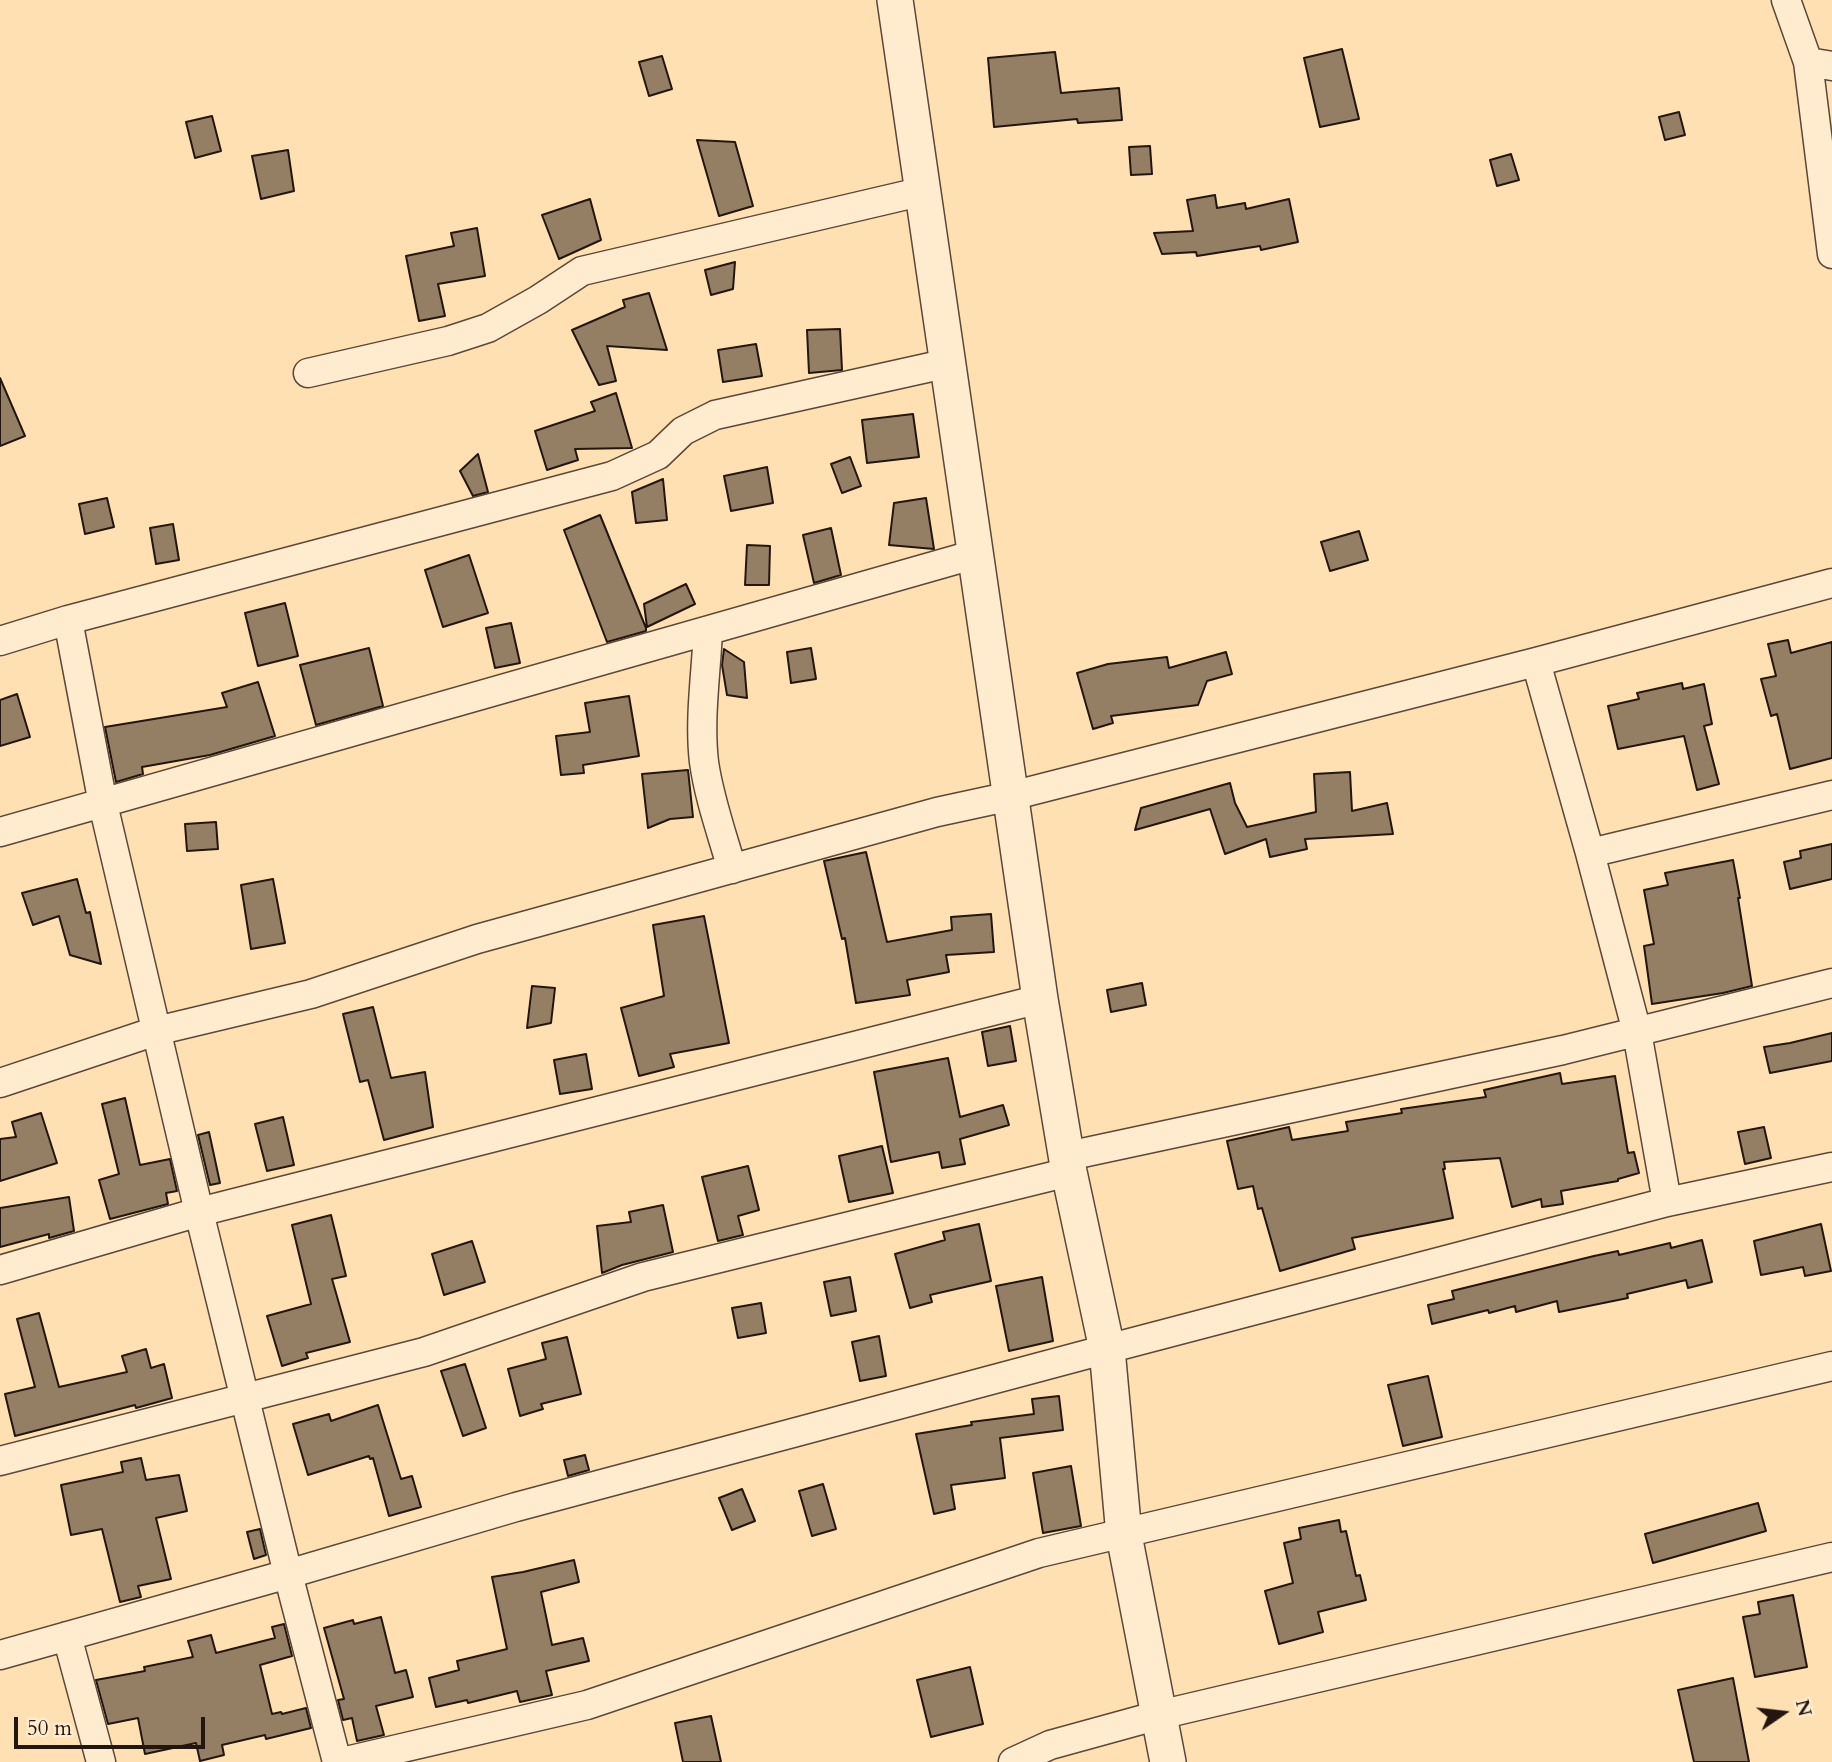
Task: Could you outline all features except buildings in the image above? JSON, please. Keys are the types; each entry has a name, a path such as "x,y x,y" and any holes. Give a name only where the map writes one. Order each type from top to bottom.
{"street":[{"path":"895,0 1040,999 1068,1164 1107,1349 1124,1535 1168,1762"},
{"path":"1790,1 1820,64 1832,254"},
{"path":"308,373 448,341 488,328 582,271 924,191"},
{"path":"0,641 68,620 612,476 659,454 684,431 715,415 949,363"},
{"path":"0,832 976,554"},
{"path":"0,1083 156,1031 311,993 477,939 937,812 1012,796 1536,662 1832,583"},
{"path":"68,620 103,804 199,1212 288,1574 340,1762 587,1705 1039,1553 1832,1366"},
{"path":"708,631 703,724 704,762 732,869"},
{"path":"1536,662 1637,1032 1667,1202"},
{"path":"1590,853 1832,795"},
{"path":"0,1461 424,1352 643,1277 1068,1164 1563,1051 1832,983"},
{"path":"0,1270 199,1212 1040,999"},
{"path":"0,1655 516,1507 1107,1349 1667,1202 1832,1167"},
{"path":"1013,1762 1050,1745 1159,1715 1832,1557"},
{"path":"67,1636 101,1762"}]}
